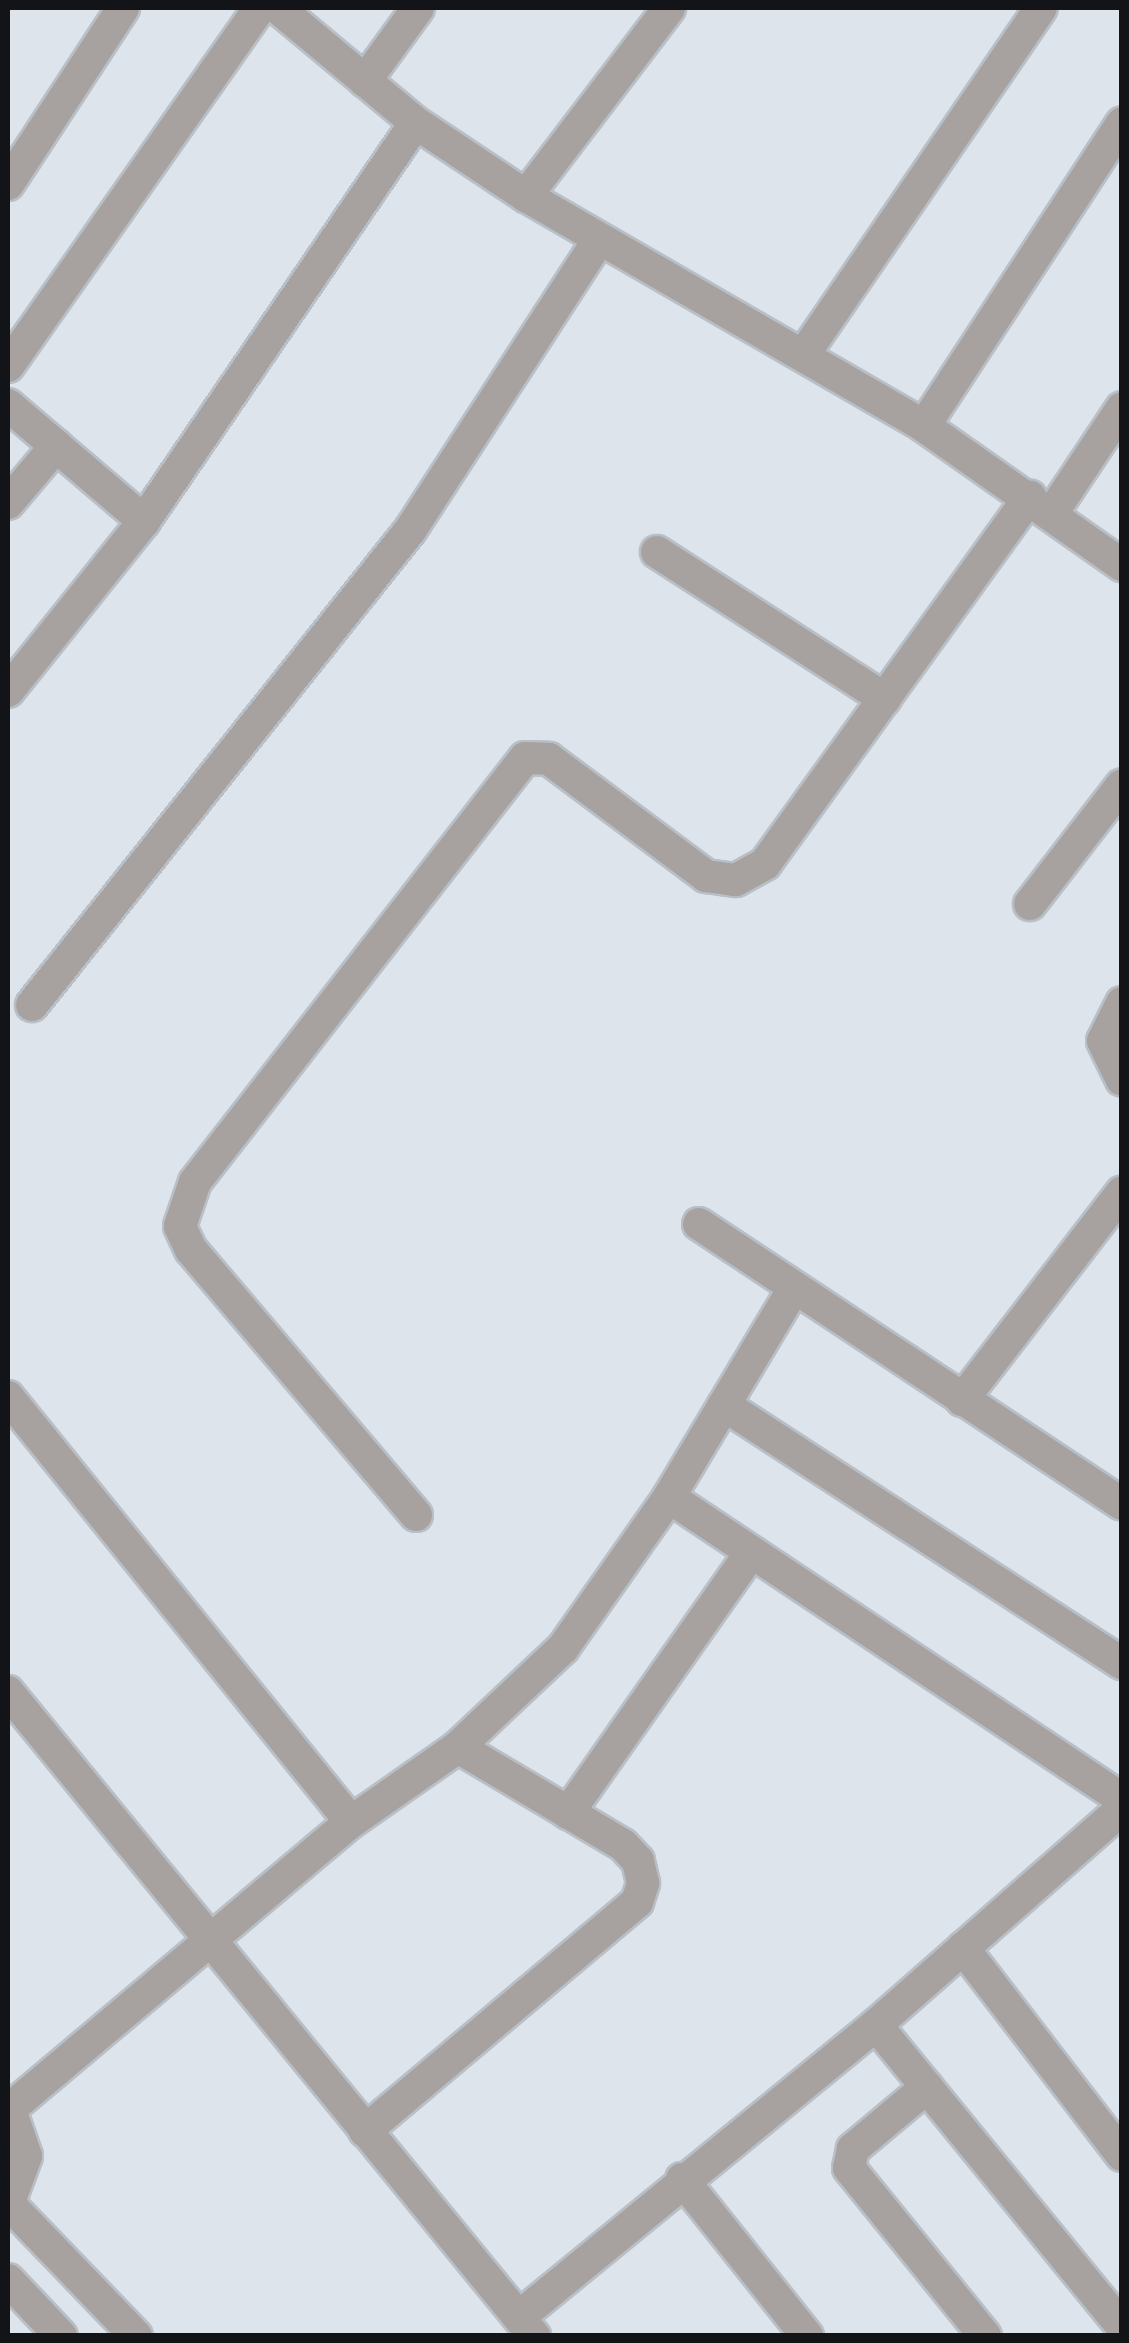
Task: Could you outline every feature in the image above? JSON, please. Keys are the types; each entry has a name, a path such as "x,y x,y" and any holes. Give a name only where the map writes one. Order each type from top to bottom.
{"street":[{"path":"8,184 123,8"},
{"path":"8,366 260,8"},
{"path":"278,8 416,123 526,196 924,426 1122,565"},
{"path":"366,81 418,8"},
{"path":"526,196 669,8"},
{"path":"804,354 1041,8"},
{"path":"8,691 144,521 416,123"},
{"path":"924,426 1122,123"},
{"path":"32,1005 411,529 598,241"},
{"path":"8,405 144,521"},
{"path":"416,1515 192,1250 180,1226 182,1204 524,758 549,759 706,876 736,880 765,864 885,699 1122,408"},
{"path":"8,503 56,446"},
{"path":"656,552 885,699"},
{"path":"1030,904 1122,784"},
{"path":"1122,1003 1103,1041 1122,1080"},
{"path":"962,1400 1122,1192"},
{"path":"699,1224 1122,1504"},
{"path":"136,2336 8,2205 26,2156 9,2106 351,1822 458,1748 564,1648 669,1497 794,1288"},
{"path":"8,1398 351,1822"},
{"path":"724,1405 1122,1663"},
{"path":"669,1497 1122,1799"},
{"path":"568,1813 750,1554"},
{"path":"8,1692 526,2326 682,2180 876,2025 1122,1809"},
{"path":"366,2131 637,1902 638,1861 568,1813 458,1748"},
{"path":"963,1948 1122,2155"},
{"path":"876,2025 1122,2326"},
{"path":"926,2087 853,2149 849,2168 984,2336"},
{"path":"682,2180 807,2336"},
{"path":"8,2280 61,2336"}]}
